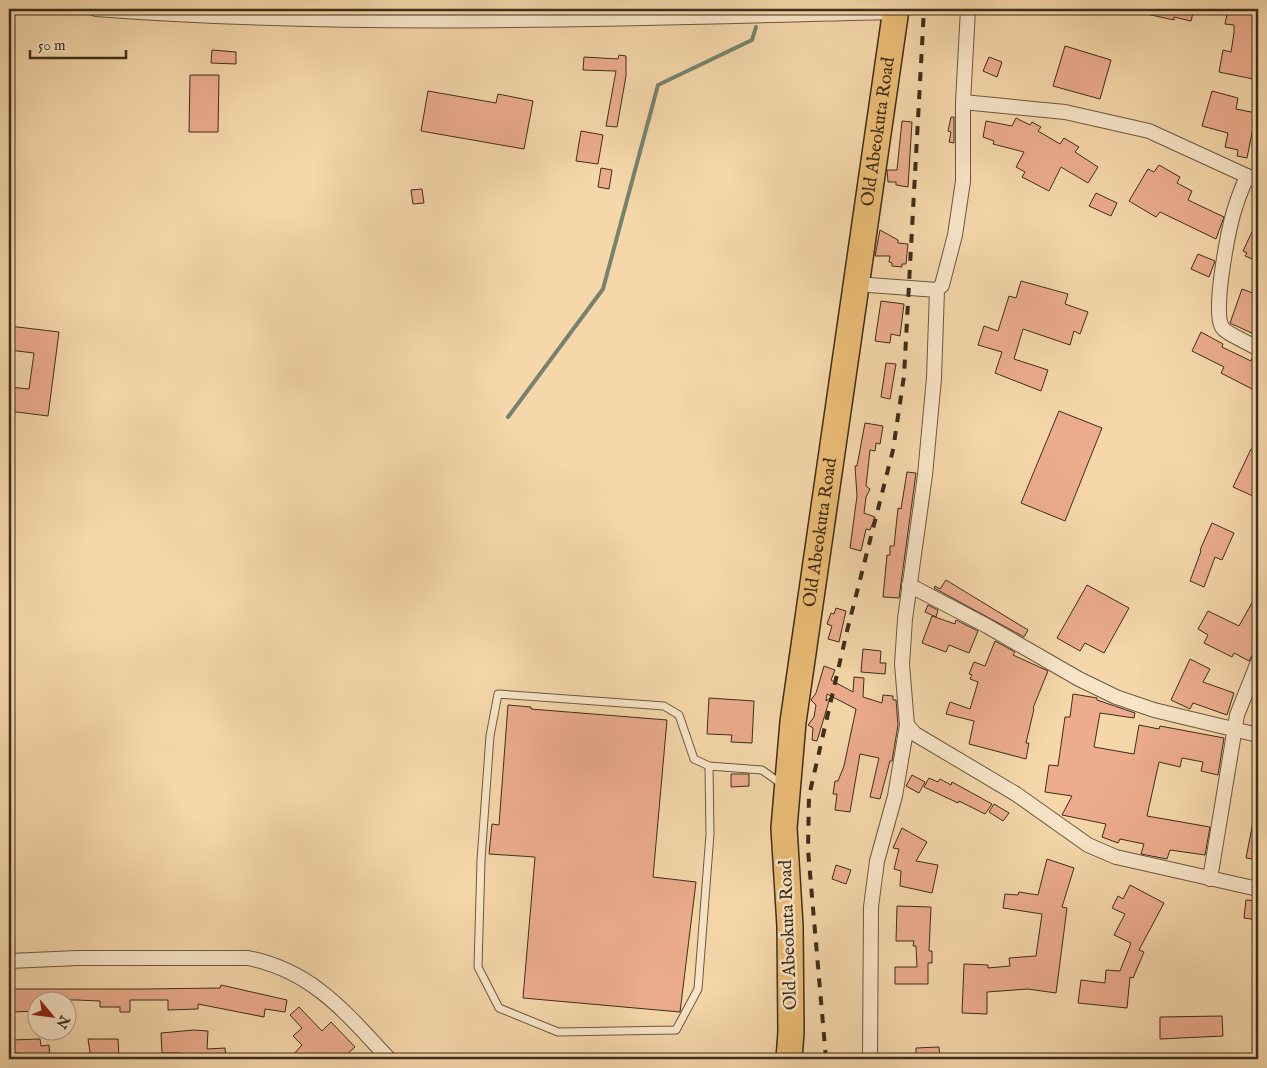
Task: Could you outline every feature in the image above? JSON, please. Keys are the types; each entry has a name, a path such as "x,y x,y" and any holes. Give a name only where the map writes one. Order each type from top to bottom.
{"highway":[{"name":"Old Abeokuta Road","path":"789,1059 791,1032 790,926 784,828 793,722 896,10"}],"street":[{"path":"96,9 342,15 896,10"},
{"path":"870,1059 871,907 877,861 895,796 907,724 902,664 909,585 925,475 934,378 937,290 942,285 955,235 963,181 963,102 968,9"},
{"path":"963,102 1065,112 1149,131 1253,178 1235,206 1222,274 1219,310 1221,325 1225,331 1258,349"},
{"path":"856,284 937,290"},
{"path":"909,585 987,626 1079,679 1116,697 1154,710 1258,735"},
{"path":"1210,879 1235,728 1245,692 1258,662"},
{"path":"907,724 914,734 1016,794 1088,845 1116,857 1258,889"},
{"path":"9,961 78,958 248,958 274,963 316,987 354,1021 389,1059"}],"lane":[{"path":"709,766 710,834 698,989 676,1030 558,1032 499,1008 478,967 484,822 490,736 498,694 664,706 679,715 694,759 709,766 762,770 788,788"}],"building":[{"path":"1142,9 1194,9 1191,21 1174,17 1174,20 1142,13"},
{"path":"1228,9 1252,9 1251,13 1258,14 1256,57 1258,57 1258,80 1219,72 1223,50 1231,52 1234,33 1234,25 1225,24"},
{"path":"1065,46 1111,60 1100,99 1053,86"},
{"path":"212,50 236,52 236,64 211,63"},
{"path":"619,55 626,56 626,76 617,127 606,126 616,71 583,70 584,57 618,59"},
{"path":"989,57 1002,62 997,77 983,71"},
{"path":"190,75 219,75 218,132 189,132"},
{"path":"428,91 496,103 498,94 533,101 524,149 421,131"},
{"path":"1212,91 1238,98 1236,109 1256,113 1247,158 1237,156 1238,150 1225,147 1228,133 1202,126"},
{"path":"951,117 954,117 954,143 949,142 951,132 948,131"},
{"path":"1016,118 1030,125 1032,122 1041,127 1038,131 1060,144 1064,138 1079,147 1075,152 1098,167 1088,183 1061,167 1049,191 1022,177 1025,172 1016,167 1024,152 993,144 994,141 983,137 986,121 1012,126"},
{"path":"902,121 912,122 908,187 896,185 896,182 888,182 887,170 897,170"},
{"path":"581,131 603,135 598,164 576,161"},
{"path":"1159,165 1180,177 1177,183 1192,191 1188,200 1224,217 1216,239 1160,212 1156,217 1129,201 1148,169 1154,172"},
{"path":"601,168 612,170 609,189 598,187"},
{"path":"422,189 424,203 413,204 411,190"},
{"path":"1096,193 1117,203 1111,216 1089,206"},
{"path":"1258,219 1258,261 1245,256 1247,253 1243,251"},
{"path":"880,230 898,240 898,243 908,244 906,264 902,264 902,267 892,266 892,263 889,262 890,256 875,256"},
{"path":"1198,254 1215,261 1209,277 1191,269"},
{"path":"1021,281 1068,294 1065,304 1088,312 1080,334 1074,331 1070,345 1023,329 1014,359 1048,370 1041,391 995,373 1002,352 978,345 984,326 998,331 1009,296 1016,298"},
{"path":"1242,289 1258,295 1258,336 1230,323"},
{"path":"881,301 904,304 900,336 891,334 890,343 875,341"},
{"path":"9,326 59,332 48,416 9,411 9,387 29,389 34,353 9,350"},
{"path":"1201,332 1223,344 1222,347 1251,361 1253,356 1258,358 1258,392 1221,373 1224,367 1192,351"},
{"path":"886,363 896,364 890,399 881,397"},
{"path":"1059,411 1102,428 1065,521 1021,503"},
{"path":"865,423 883,426 880,444 876,443 875,451 870,450 866,486 870,489 866,497 864,513 875,517 870,530 866,529 861,551 850,548 857,496 855,466 857,466"},
{"path":"1251,449 1258,452 1258,490 1255,497 1233,487"},
{"path":"907,472 916,473 899,598 883,597 887,555 890,555 890,546 894,546 898,508 901,509"},
{"path":"1212,523 1234,533 1222,560 1215,557 1204,587 1190,581 1200,550"},
{"path":"946,580 1028,630 1024,637 934,588 935,586 940,589"},
{"path":"1087,585 1129,608 1104,653 1085,643 1080,651 1057,638"},
{"path":"1258,592 1258,653 1252,655 1249,661 1234,653 1232,657 1204,643 1208,635 1198,629 1208,611 1239,626"},
{"path":"928,605 938,610 936,617 925,612"},
{"path":"836,608 846,611 839,642 828,639 832,626 827,624 831,613 834,614"},
{"path":"932,616 955,624 956,620 978,631 969,653 949,645 946,652 922,643"},
{"path":"995,641 1015,652 1013,655 1048,671 1033,708 1026,743 1029,743 1026,759 969,744 974,721 946,714 950,702 970,709 978,682 970,679 972,675 969,674 974,662 985,666"},
{"path":"863,649 881,651 880,663 886,663 885,674 861,672"},
{"path":"1190,659 1210,669 1203,682 1234,693 1227,715 1193,703 1190,709 1171,700"},
{"path":"824,666 835,670 831,680 853,692 854,677 864,678 863,697 882,703 883,695 893,696 893,700 896,700 898,725 892,761 890,761 880,799 870,797 879,758 860,754 850,812 835,810 837,794 833,794 835,781 838,781 844,766 856,709 827,694 826,701 830,698 817,741 812,740 813,728 808,725 814,717 816,705 811,700 816,693"},
{"path":"1073,694 1097,698 1097,700 1135,713 1134,718 1100,713 1094,747 1134,754 1139,725 1159,729 1160,726 1224,738 1218,775 1201,771 1203,762 1182,758 1180,767 1159,762 1147,816 1210,827 1205,855 1170,850 1167,859 1141,854 1144,844 1120,839 1118,843 1102,837 1106,824 1062,815 1072,796 1045,792 1049,765 1058,766 1065,717 1070,717"},
{"path":"709,698 754,701 752,743 731,742 732,735 707,734"},
{"path":"508,705 531,707 531,709 667,720 653,877 696,882 680,1012 523,998 535,857 489,854 492,824 499,825"},
{"path":"731,774 749,774 749,786 731,787"},
{"path":"912,775 925,782 919,793 906,786"},
{"path":"929,778 938,782 940,779 951,785 952,782 992,804 985,814 959,801 958,803 924,787"},
{"path":"994,804 1009,813 1003,821 989,812"},
{"path":"1253,822 1258,823 1258,860 1246,858"},
{"path":"902,828 927,842 916,861 938,865 932,893 900,886 901,871 894,869 899,849 893,848"},
{"path":"1047,859 1074,868 1062,907 1067,908 1056,993 1028,989 987,992 987,1014 962,1013 964,964 988,965 988,968 1010,966 1009,958 1036,956 1042,914 1003,908 1005,894 1018,895 1019,892 1038,895"},
{"path":"836,865 851,870 846,884 832,879"},
{"path":"1130,885 1164,903 1139,950 1144,952 1133,978 1130,977 1127,1008 1078,1003 1081,980 1105,983 1106,970 1120,971 1131,943 1114,935 1125,914 1112,908 1118,896 1123,899"},
{"path":"1246,900 1258,901 1258,920 1244,918"},
{"path":"897,906 931,907 929,951 932,951 932,963 928,963 928,984 895,984 895,967 917,967 916,946 913,946 914,941 896,941"},
{"path":"221,985 287,1000 285,1012 265,1009 264,1017 198,1004 198,1009 168,1010 168,1000 130,1000 130,1012 120,1012 120,1007 100,1007 100,1001 78,1000 78,990 28,990 28,1011 11,1012 11,989 220,988"},
{"path":"299,1007 322,1031 331,1022 355,1047 342,1059 316,1059 310,1053 305,1059 300,1059 294,1054 302,1045 293,1036 302,1028 290,1015"},
{"path":"1222,1016 1223,1036 1160,1039 1160,1017"},
{"path":"194,1030 208,1031 207,1049 225,1048 226,1059 179,1059 179,1053 162,1053 161,1033"},
{"path":"88,1039 118,1039 119,1059 91,1059"},
{"path":"12,1040 40,1040 41,1046 49,1045 50,1059 20,1059 20,1053 13,1053"},
{"path":"939,1047 940,1059 916,1059 916,1048"}],"waterway":[{"path":"508,417 603,289 658,85 752,40 756,27"}],"railway":[{"path":"826,1059 808,850 809,796 847,631 893,450 904,376 924,9"}]}
